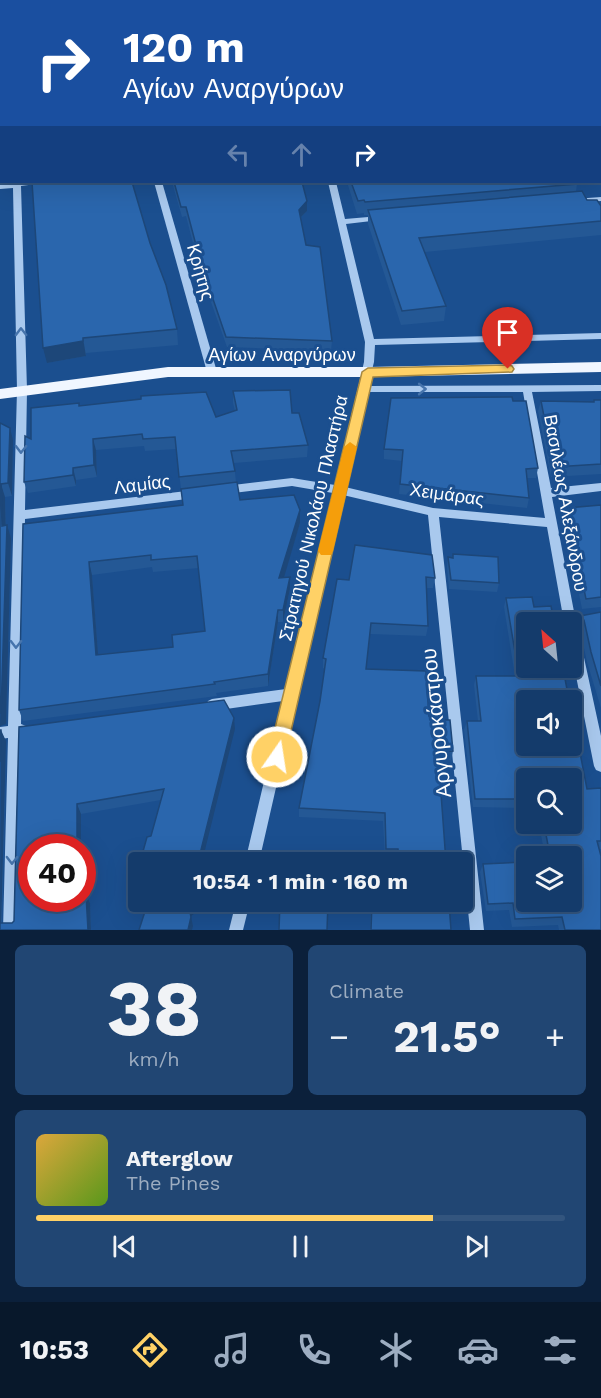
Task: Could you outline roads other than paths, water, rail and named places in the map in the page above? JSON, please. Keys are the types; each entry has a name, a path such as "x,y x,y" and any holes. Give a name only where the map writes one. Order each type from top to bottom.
{"main road":[{"name":"Αγίων Αναργύρων","path":"0,394 159,373 368,372 601,367"}],"street":[{"path":"0,187 17,183 22,390 10,930"},
{"name":"Κρήτης","path":"158,183 212,372"},
{"name":"Στρατηγού Νικολάου Πλαστήρα","path":"254,852 368,372 370,342 332,183"},
{"path":"566,202 601,199"},
{"path":"343,222 390,218"},
{"name":"Αγίων Αναργύρων","path":"370,342 601,336"},
{"name":"Αγίων Αναργύρων","path":"364,389 601,388"},
{"name":"Βασιλέως Αλεξάνδρου","path":"527,389 547,493 550,523 571,612"},
{"name":"Λαμίας","path":"19,515 292,482 340,490"},
{"path":"547,493 601,487"},
{"name":"Χειμάρας","path":"340,490 433,512 550,523"},
{"name":"Αργυροκάστρου","path":"433,512 477,930"},
{"name":"Βασιλέως Αλεξάνδρου","path":"582,668 601,766"},
{"path":"199,707 292,694"},
{"path":"0,733 37,728"},
{"path":"236,930 240,912"}]}
